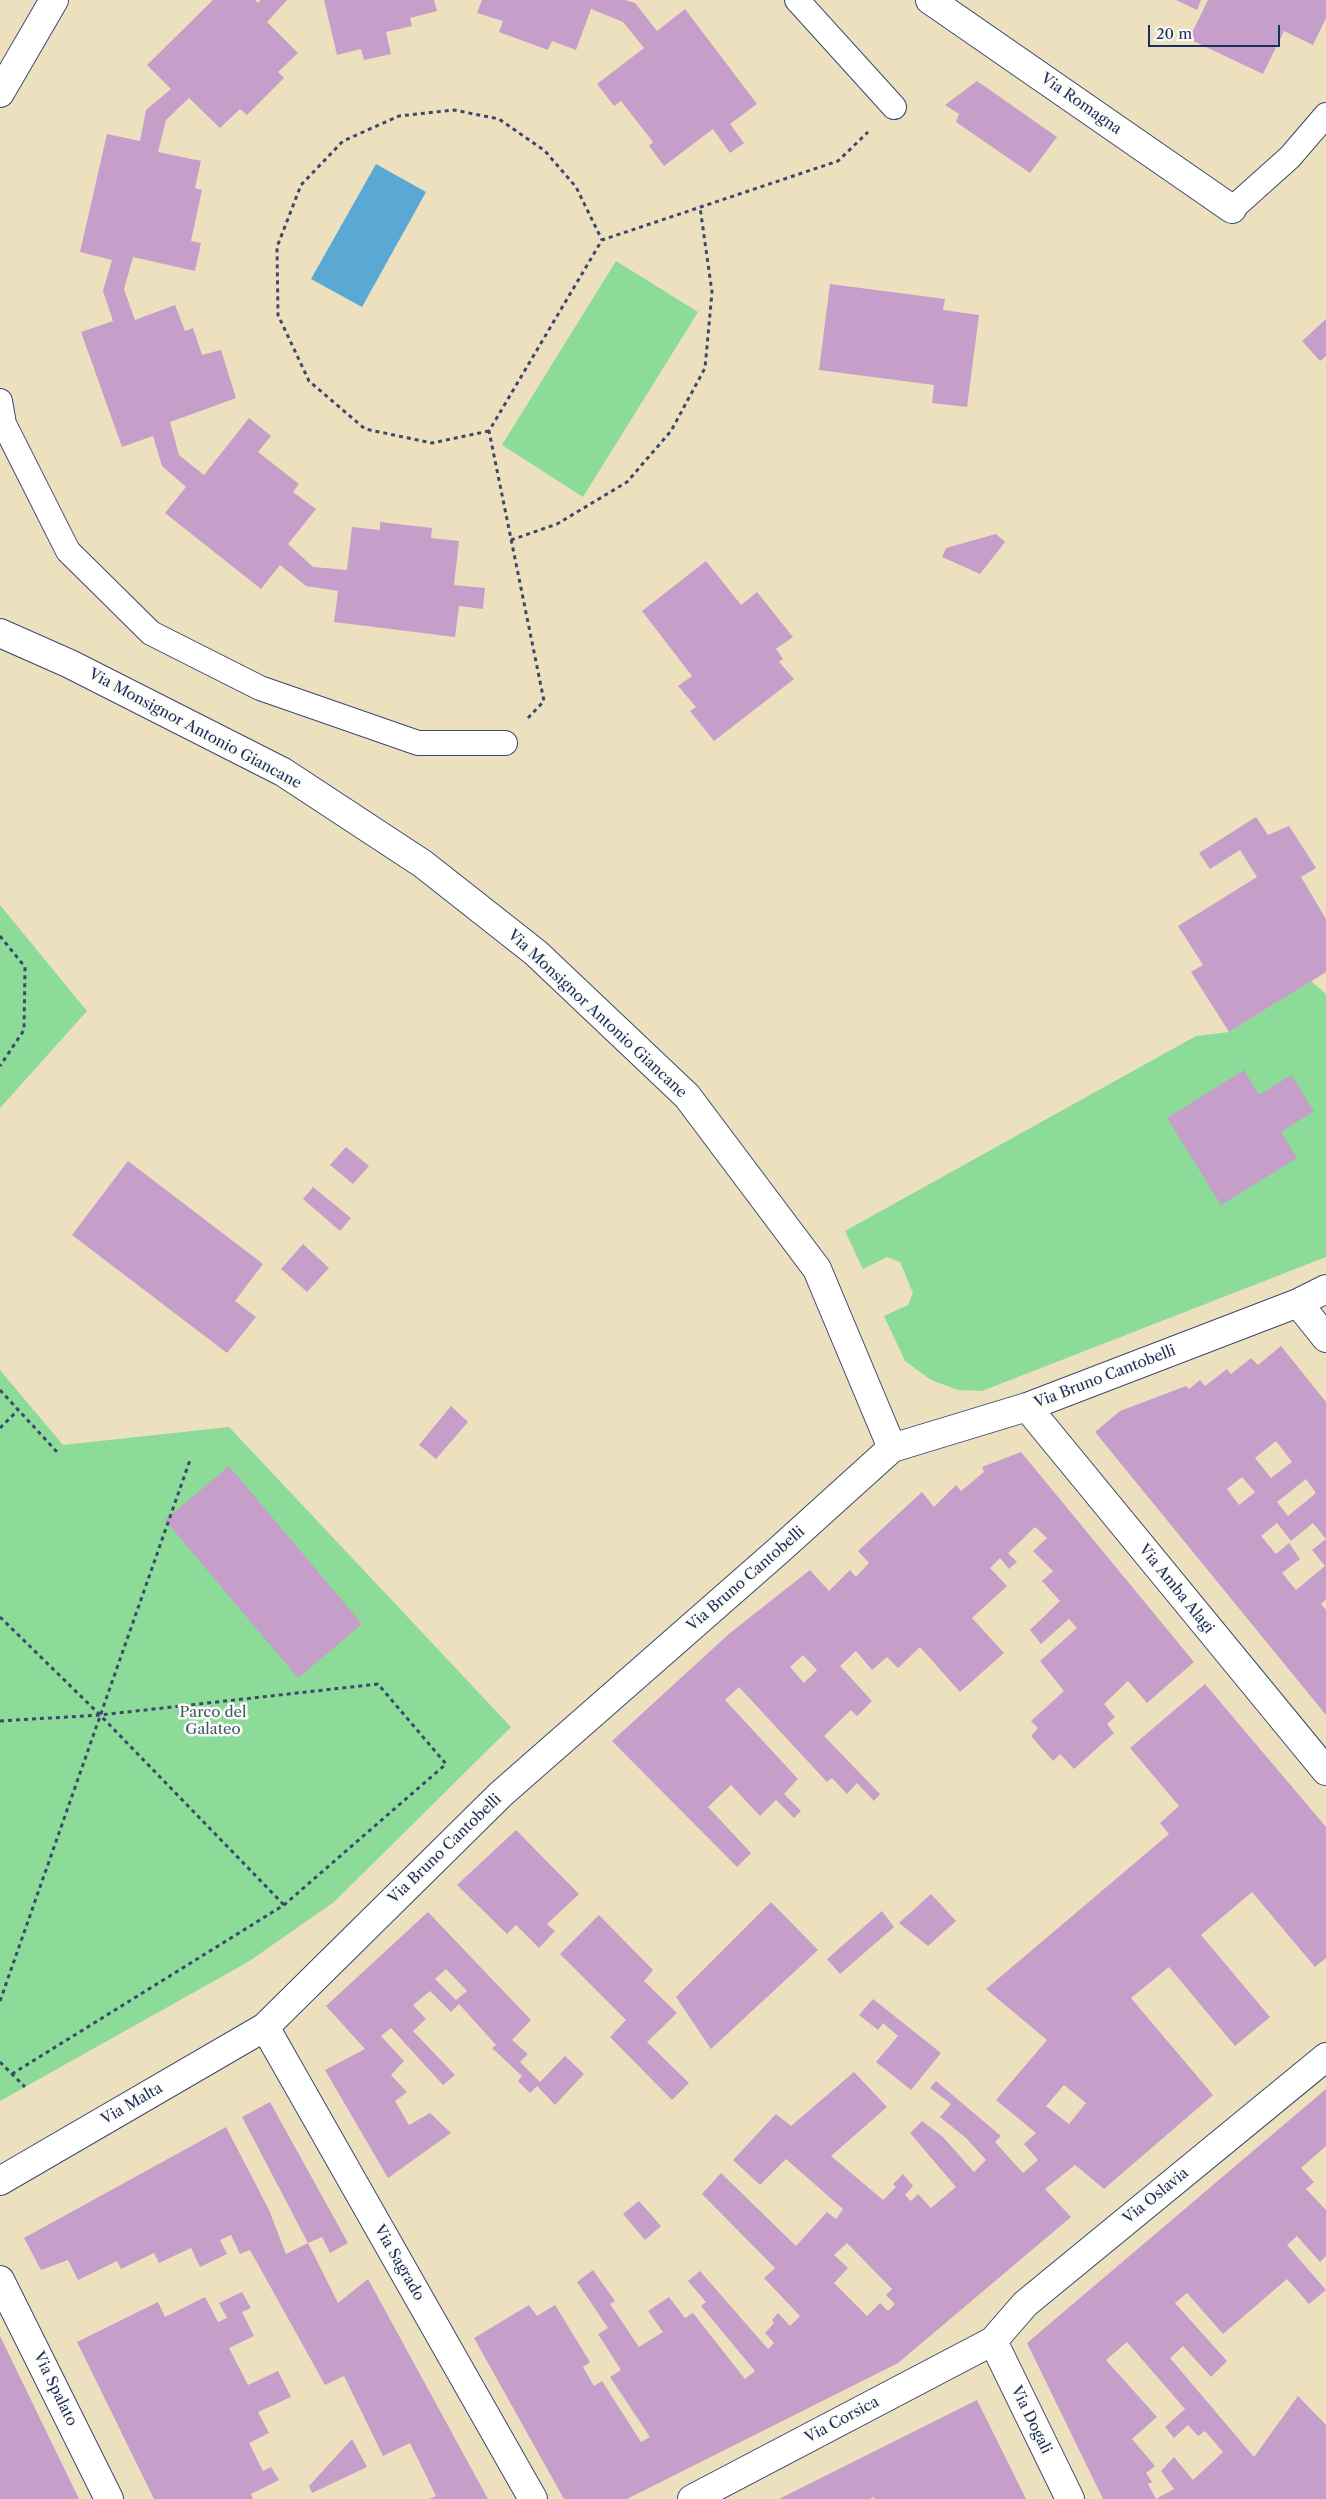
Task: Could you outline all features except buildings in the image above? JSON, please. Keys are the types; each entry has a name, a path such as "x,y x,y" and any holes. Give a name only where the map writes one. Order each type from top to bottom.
{"street":[{"path":"0,93 54,0"},
{"name":"Via Romagna","path":"930,0 1232,210"},
{"name":"Via Monsignor Antonio Giancane","path":"0,633 70,664 283,772 423,864 536,953 687,1096 817,1269 892,1448"},
{"name":"Via Bruno Cantobelli","path":"265,2027 501,1794 778,1551 892,1448 1027,1407 1298,1303 1326,1289"},
{"path":"1298,1303 1326,1338"},
{"name":"Via Amba Alagi","path":"1027,1407 1326,1771"},
{"name":"Via Malta","path":"0,2181 265,2027"},
{"name":"Via Sagrado","path":"265,2027 533,2499"},
{"name":"Via Oslavia","path":"993,2341 1025,2304 1326,2058"},
{"name":"Via Spalato","path":"0,2280 109,2499"},
{"name":"Via Corsica","path":"692,2499 993,2341"},
{"name":"Via Dogali","path":"993,2341 1070,2499"}],"lane":[{"path":"797,0 894,107"},
{"path":"1232,210 1290,157 1326,115"},
{"path":"0,401 4,424 68,551 151,632 260,688 418,743 505,743"}],"path":[{"path":"505,743 544,701 488,431 602,240 838,161 894,107"},
{"path":"488,431 432,443 365,429 309,381 278,314 277,247 301,185 343,141 399,116 454,110 499,120 545,151 576,187 602,240"},
{"path":"510,540 557,524 627,482 671,431 705,368 712,292 700,207"},
{"path":"0,936 25,967 24,1030 0,1066"},
{"path":"0,1390 57,1452"},
{"path":"0,1428 18,1410"},
{"path":"0,2001 190,1460"},
{"path":"0,1617 100,1715 284,1905"},
{"path":"0,1722 100,1715 378,1684 446,1764 284,1905 12,2074"},
{"path":"0,2062 25,2087"}],"green space":[{"path":"616,261 698,312 583,497 502,445"},
{"path":"0,905 87,1011 0,1108"},
{"path":"1311,981 1326,994 1326,1257 982,1391 958,1390 931,1380 905,1361 884,1316 908,1305 913,1293 900,1262 887,1257 863,1269 845,1231 1196,1036 1229,1032"},
{"name":"Parco del Galateo","path":"0,1370 63,1445 229,1427 511,1727 334,1902 248,1962 0,2101"}],"water":[{"path":"376,164 426,192 362,307 311,279"}]}
